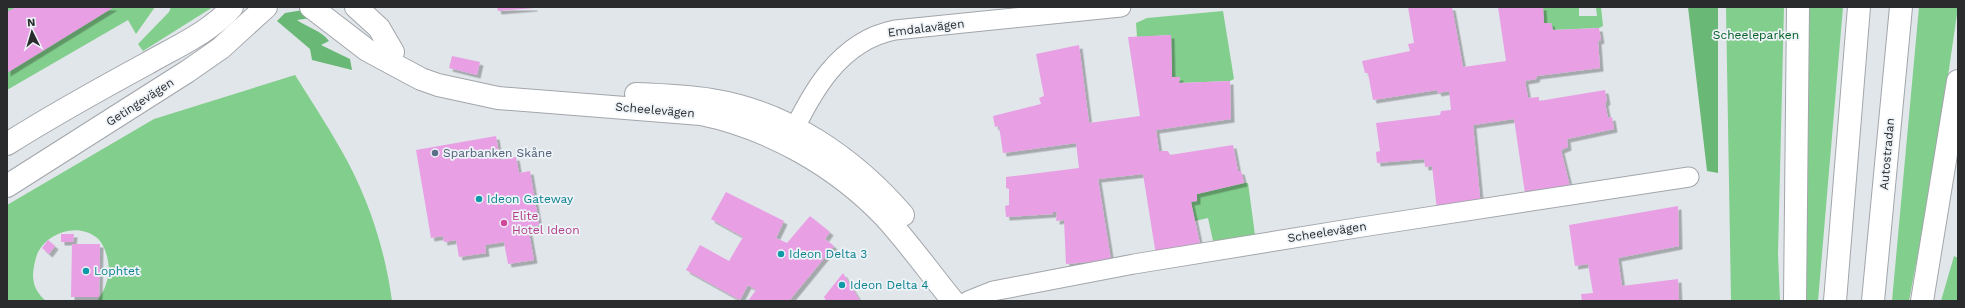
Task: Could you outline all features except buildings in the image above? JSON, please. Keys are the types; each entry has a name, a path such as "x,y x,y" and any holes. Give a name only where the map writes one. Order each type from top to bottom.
{"main road":[{"path":"7,144 44,121 176,47 213,24 232,7"},
{"name":"Getingevägen","path":"7,186 188,71 221,48 266,7"},
{"name":"Scheelevägen","path":"311,7 367,50 421,79 438,85 498,98 701,114 717,117 754,130 791,137"},
{"name":"Scheelevägen","path":"337,7 366,36 415,65 443,74 477,82 545,90 679,96 714,100 761,113 884,216 954,301"},
{"path":"356,7 379,28 393,52"},
{"path":"1796,301 1798,7"},
{"path":"1835,301 1859,7"},
{"name":"Autostradan","path":"1874,301 1901,7"},
{"path":"1922,301 1958,81"}],"street":[{"name":"Emdalavägen","path":"791,137 820,84 839,60 853,47 883,32 1121,7"},
{"name":"Scheelevägen","path":"968,301 993,291 1149,262 1362,227 1689,177"}],"green space":[{"path":"7,7 155,7 136,34 128,20 7,90"},
{"path":"171,7 213,7 143,51 138,44 169,12"},
{"path":"1543,7 1579,7 1579,16 1597,16 1596,7 1601,7 1603,26 1599,28 1553,30 1551,23 1544,23"},
{"path":"1688,7 1718,7 1718,173 1707,171"},
{"name":"Scheeleparken","path":"1726,7 1784,7 1778,254 1780,301 1731,301"},
{"path":"1808,7 1843,7 1818,301 1803,301"},
{"path":"1919,7 1958,7 1937,152 1909,301 1892,301"},
{"path":"303,10 311,18 297,20 326,37 329,41 321,45 350,59 352,70 312,60 310,49 277,21 285,13"},
{"path":"1223,11 1234,79 1230,81 1179,83 1180,77 1172,77 1171,35 1137,37 1136,23 1147,18"},
{"path":"295,75 324,120 359,184 380,241 392,301 97,301 107,283 109,270 105,250 96,237 89,233 72,230 49,239 37,254 33,277 39,294 46,301 7,301 7,205 154,119"},
{"path":"1248,183 1255,235 1213,241 1208,218 1195,221 1191,202 1197,194"},
{"path":"1954,256 1958,258 1958,301 1941,301"}],"place":[{"name":"Sparbanken Skåne","path":"435,153"},
{"name":"Ideon Gateway","path":"479,199"},
{"name":"Elite Hotel Ideon","path":"504,223"},
{"name":"Ideon Delta 3","path":"781,254"},
{"name":"Lophtet","path":"86,271"},
{"name":"Ideon Delta 4","path":"842,285"}]}
